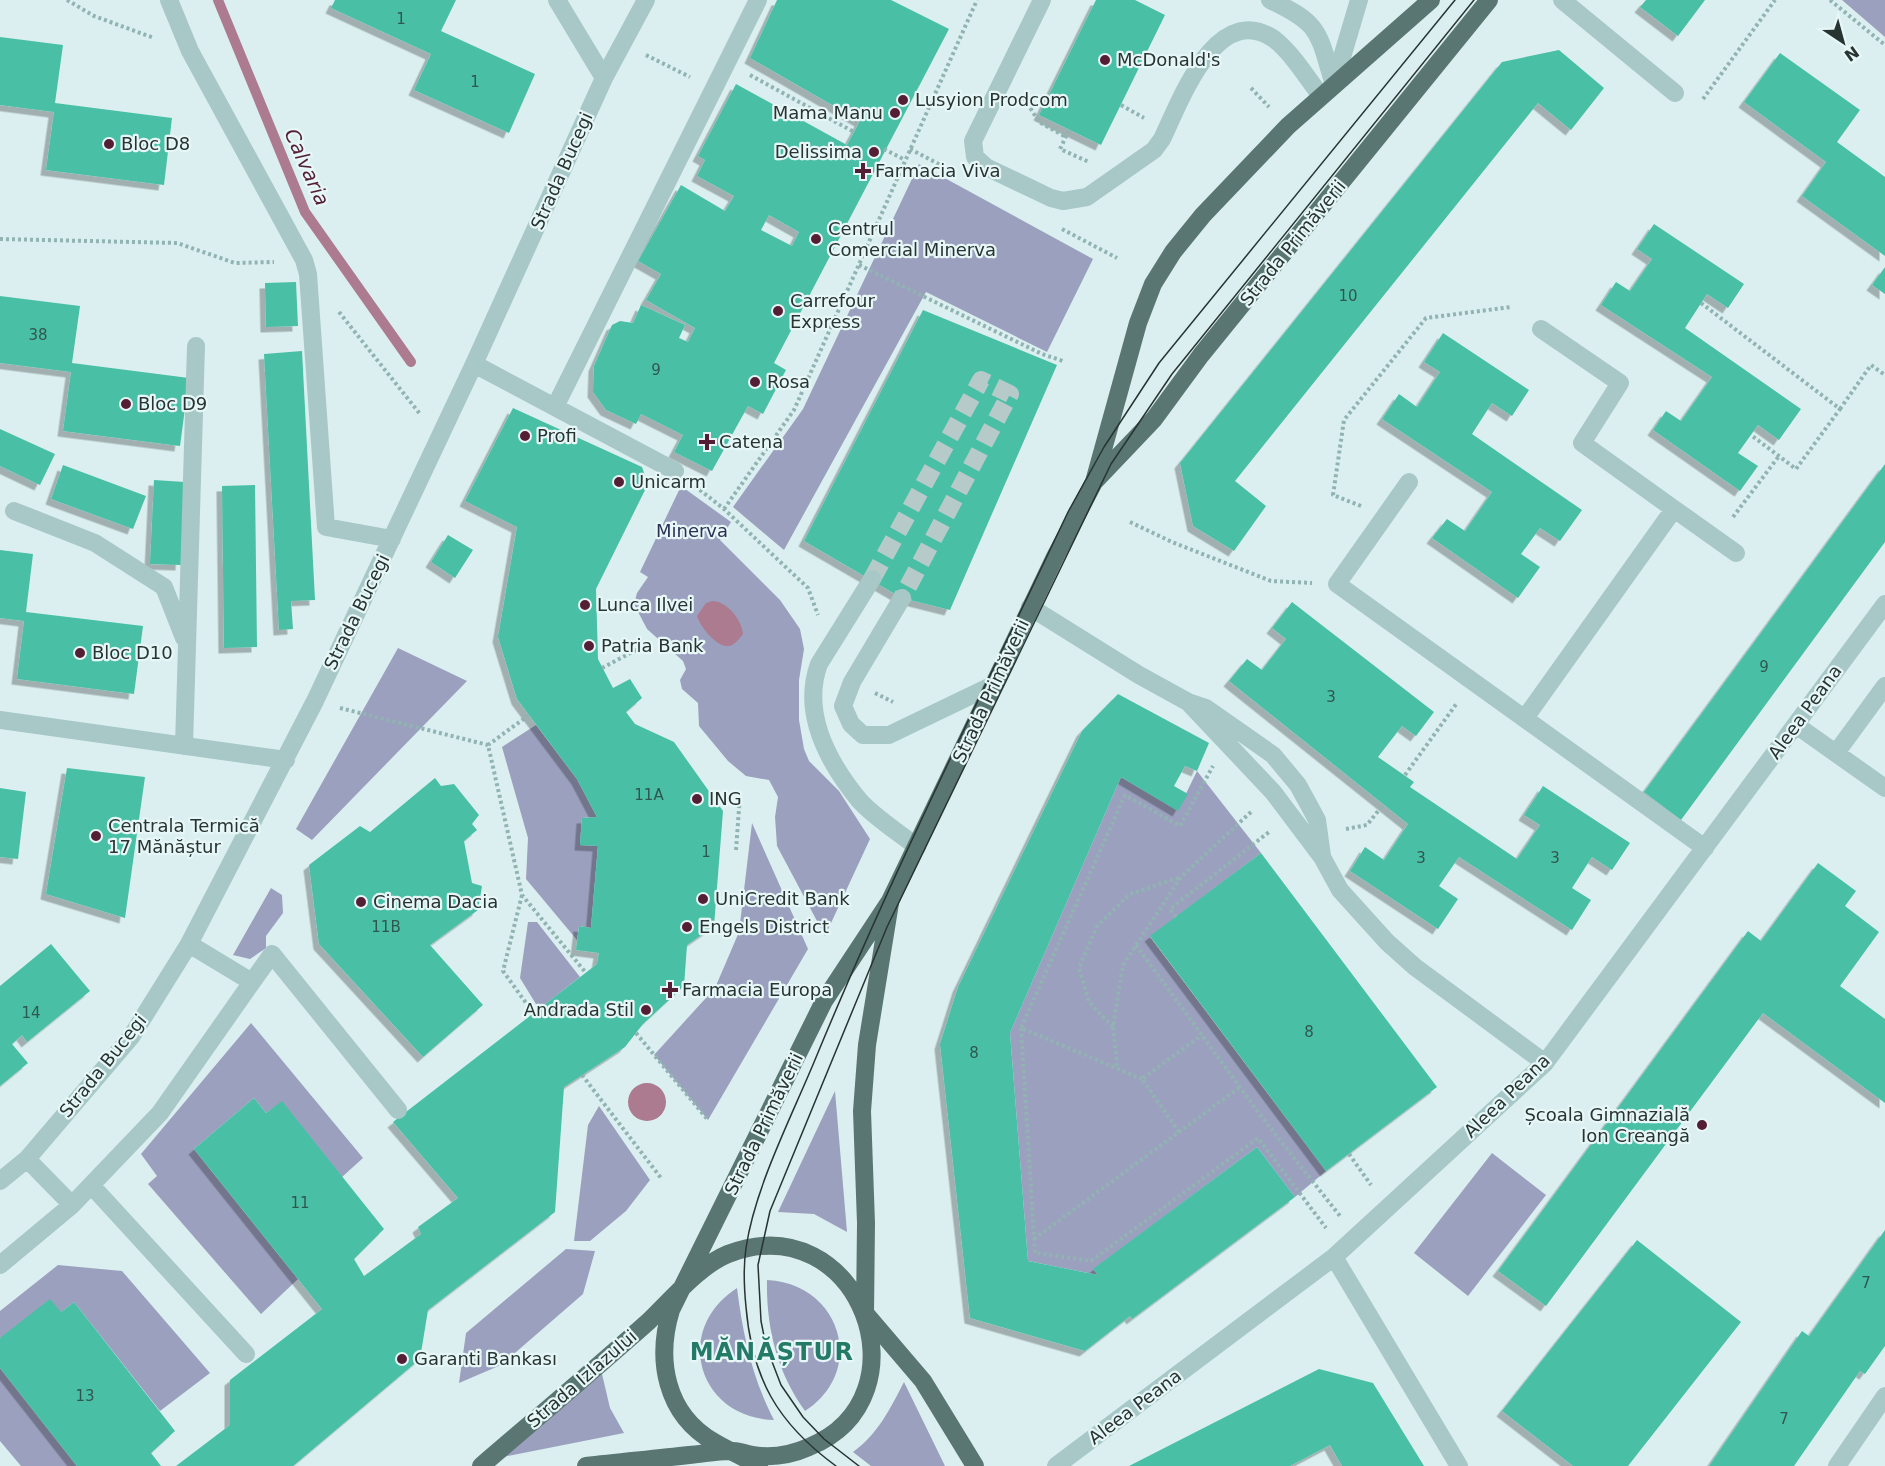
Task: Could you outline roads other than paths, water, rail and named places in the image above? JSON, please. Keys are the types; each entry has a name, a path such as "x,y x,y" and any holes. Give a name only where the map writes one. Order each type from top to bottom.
{"main road":[{"name":"Strada Primăverii","path":"759,1466 714,1442 697,1429 682,1413 671,1394 665,1374 663,1352 671,1310 824,1001 890,901 1030,607 1094,482 1138,323 1153,284 1173,252 1203,215 1287,126 1431,0"},
{"name":"Strada Primăverii","path":"1094,482 1154,419 1201,355 1489,0"},
{"name":"Strada Primăverii","path":"734,1451 763,1456 793,1453 824,1439 854,1411 870,1373 870,1333 865,1313 866,1223 862,1111 867,1045 890,901"},
{"name":"Strada Primăverii","path":"682,1291 709,1264 746,1249 780,1248 798,1252 831,1269 856,1296 865,1313 923,1381 975,1466"},
{"name":"Strada Izlazului","path":"481,1466 682,1291"},
{"path":"585,1466 734,1451"}],"street":[{"path":"169,0 190,51 304,260 308,274 326,527 392,539"},
{"path":"557,0 604,78"},
{"name":"Strada Bucegi","path":"0,1181 27,1159 131,1037 189,944 315,701 440,438 604,78 646,0"},
{"path":"555,407 758,0"},
{"path":"1042,0 973,141 975,157 986,167 1050,198 1063,201 1087,197 1154,150 1162,139 1200,59 1210,46 1236,31 1251,30 1273,38 1327,90"},
{"path":"1270,0 1300,14 1310,23 1319,38 1327,90"},
{"path":"1327,90 1359,0"},
{"path":"1562,0 1675,93"},
{"path":"1541,329 1620,383 1582,443 1736,553"},
{"path":"184,746 196,346"},
{"path":"474,364 675,471"},
{"path":"1409,482 1337,584 1526,717 1705,848"},
{"path":"1526,717 1674,509"},
{"path":"14,511 95,543 164,586 187,645"},
{"path":"872,579 819,664 814,677 813,703 824,749 860,801 917,847"},
{"path":"902,598 852,682 843,706 851,724 862,735 889,735 995,684"},
{"name":"Aleea Peana","path":"1056,1466 1334,1257 1545,1064 1885,604"},
{"path":"1030,607 1188,702 1206,708 1273,755 1298,785 1317,820 1322,857"},
{"path":"1836,753 1885,686"},
{"path":"1188,702 1273,792 1322,857 1340,890 1387,942 1415,967 1545,1064"},
{"path":"0,720 286,760"},
{"path":"1796,725 1885,788"},
{"path":"189,944 252,982"},
{"path":"0,1265 72,1205 160,1113 272,954 398,1110"},
{"path":"27,1159 72,1205"},
{"path":"91,1185 246,1354"},
{"path":"1334,1257 1459,1466"},
{"path":"1837,1466 1884,1401"}],"waterway":[{"name":"Calvaria","path":"218,0 305,212 411,362"}],"tunnel":[{"path":"872,579 981,380 1010,394 902,598"}],"tram line":[{"path":"836,1466 815,1450 783,1416 762,1377 754,1356 749,1332 744,1285 746,1248 758,1200 776,1150 907,850 1068,512 1104,447 1159,363 1455,0"},
{"path":"859,1466 824,1439 803,1417 781,1385 766,1346 761,1321 758,1265 770,1211 887,927 1111,464 1172,374 1474,0"}],"place":[{"name":"McDonald's","path":"1105,60"},
{"name":"Lusyion Prodcom","path":"903,100"},
{"name":"Mama Manu","path":"895,113"},
{"name":"Bloc D8","path":"109,144"},
{"name":"Delissima","path":"874,152"},
{"name":"Farmacia Viva","path":"863,171"},
{"name":"Centrul Comercial Minerva","path":"816,239"},
{"name":"Carrefour Express","path":"778,311"},
{"name":"Rosa","path":"755,382"},
{"name":"Bloc D9","path":"126,404"},
{"name":"Profi","path":"525,436"},
{"name":"Catena","path":"707,442"},
{"name":"Unicarm","path":"619,482"},
{"name":"Lunca Ilvei","path":"585,605"},
{"name":"Patria Bank","path":"589,646"},
{"name":"Bloc D10","path":"80,653"},
{"name":"ING","path":"697,799"},
{"name":"Centrala Termică 17 Mănăștur","path":"96,836"},
{"name":"UniCredit Bank","path":"703,899"},
{"name":"Cinema Dacia","path":"361,902"},
{"name":"Engels District","path":"687,927"},
{"name":"Farmacia Europa","path":"670,990"},
{"name":"Andrada Stil","path":"646,1010"},
{"name":"Școala Gimnazială Ion Creangă","path":"1702,1125"},
{"name":"Garanti Bankası","path":"402,1359"}],"district":[{"name":"MĂNĂȘTUR","path":"772,1352"}],"park label":[{"name":"Minerva","path":"692,531"}]}
